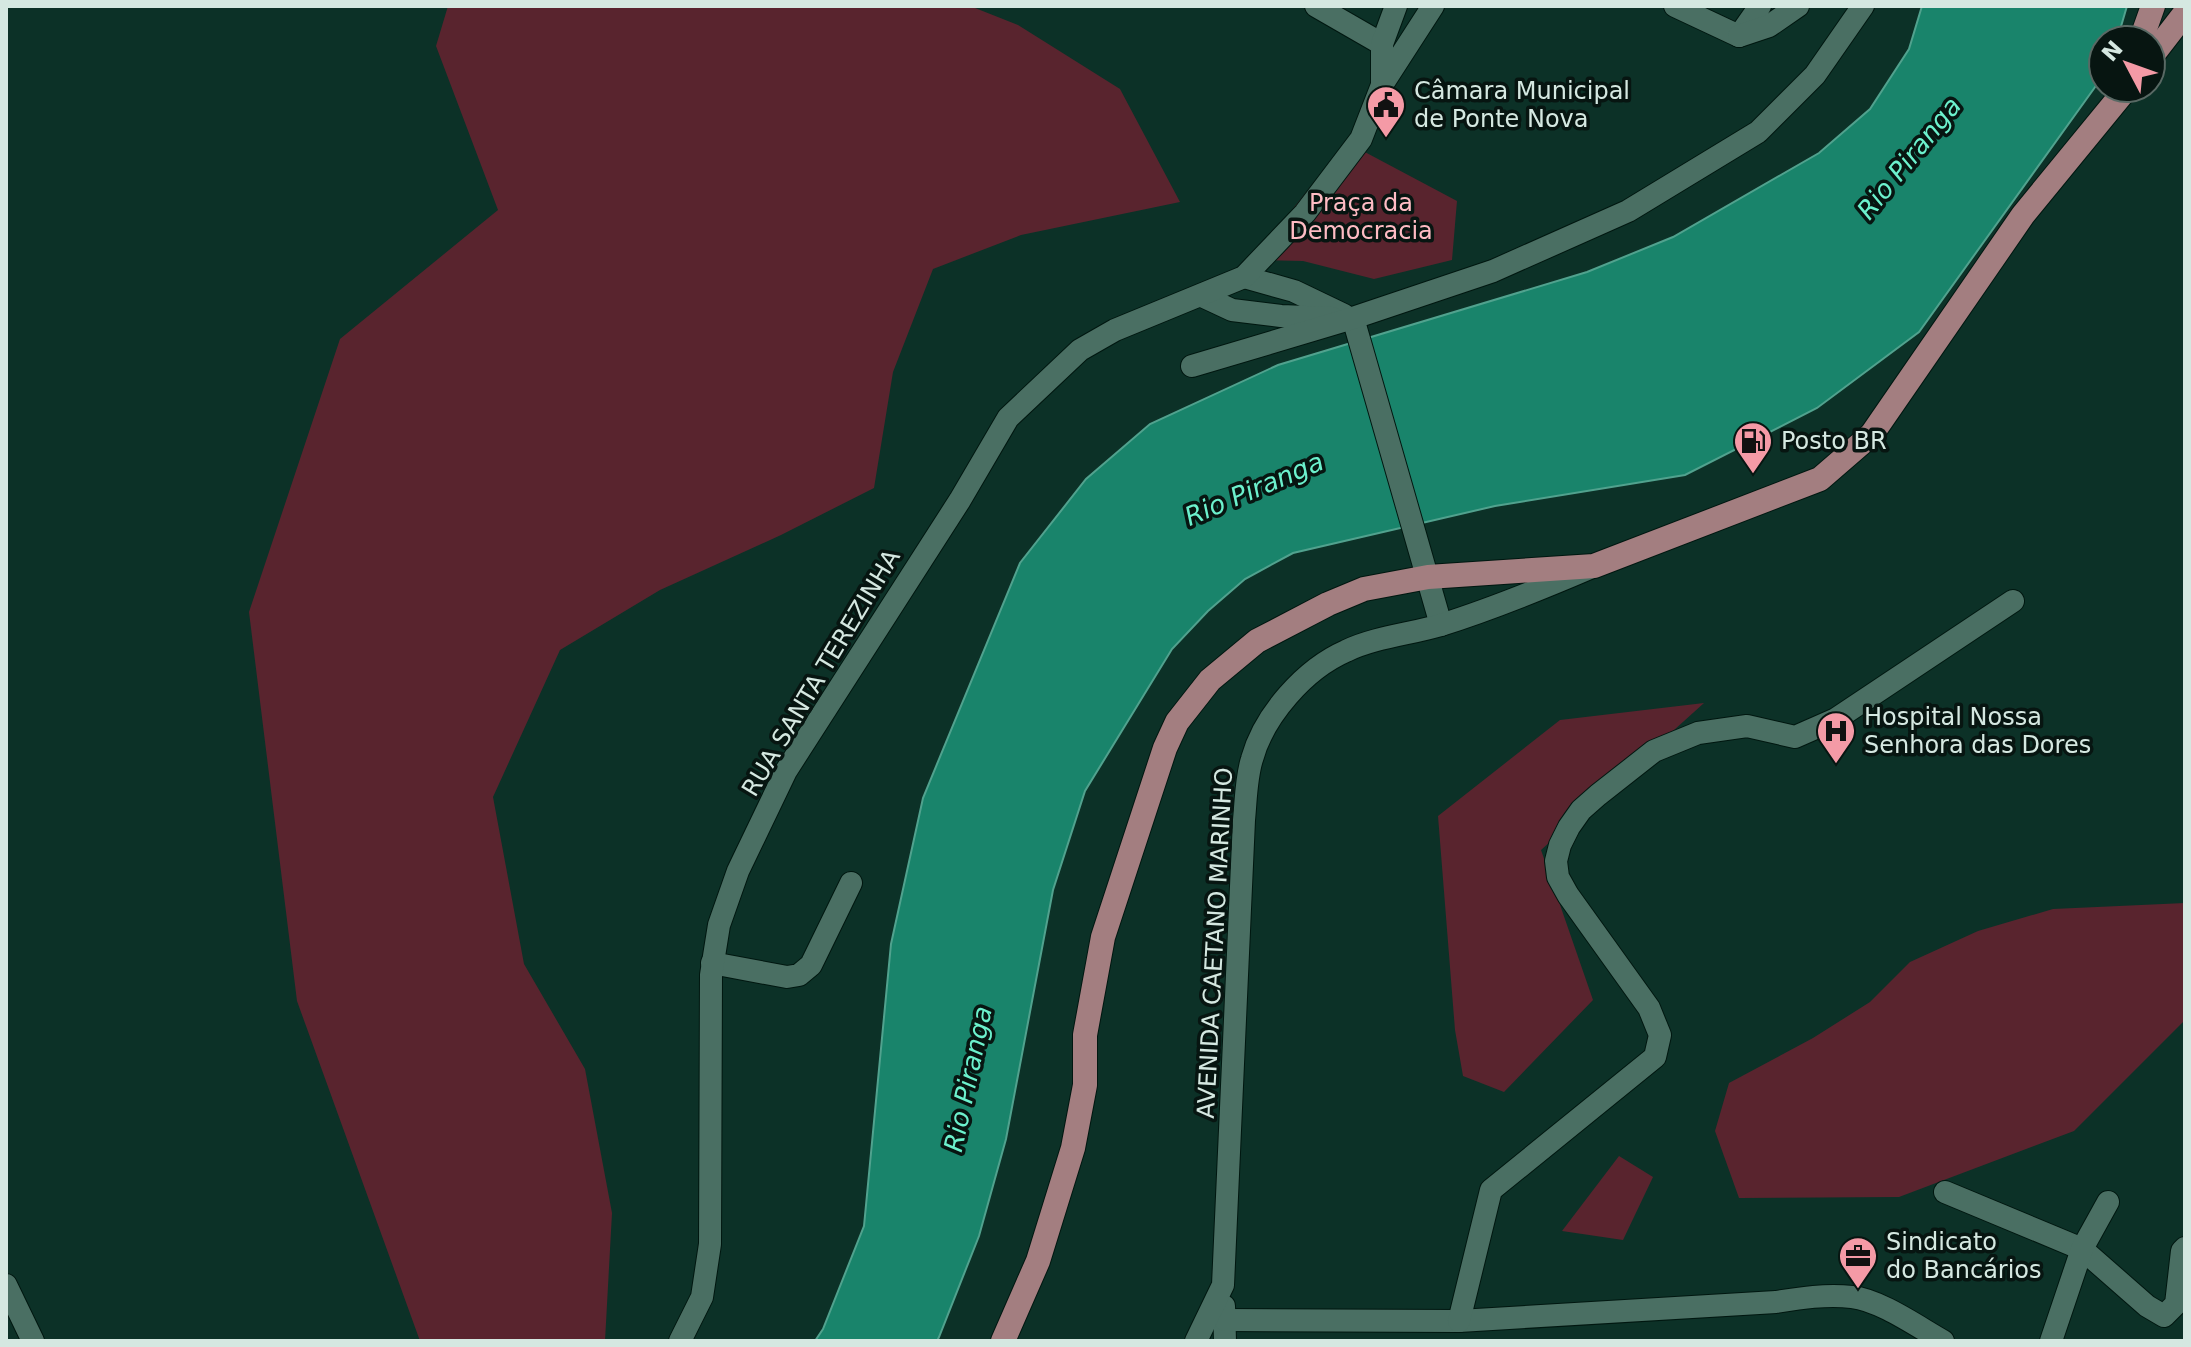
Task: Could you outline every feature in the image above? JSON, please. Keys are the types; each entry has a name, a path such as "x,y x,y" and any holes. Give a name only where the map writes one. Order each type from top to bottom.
{"main road":[{"path":"2167,36 2185,13"},
{"path":"1003,1341 1038,1261 1073,1148 1085,1085 1085,1035 1103,937 1165,748 1177,722 1210,680 1257,641 1364,589 1428,577 1594,566 1820,479 1872,434 2023,215 2114,104"}],"street":[{"path":"1316,6 1382,44"},
{"path":"1382,85 1382,44 1396,6"},
{"path":"1433,6 1382,85 1361,139 1305,213 1244,277 1294,291 1355,324 1441,625"},
{"path":"1675,6 1739,36 1769,26 1798,6"},
{"path":"1739,36 1760,6"},
{"path":"1192,366 1355,324 1493,271 1641,204 1758,132 1815,75 1863,6"},
{"name":"RUA SANTA TEREZINHA","path":"680,1341 702,1297 710,1244 712,963 719,925 738,871 786,771 960,500 1008,418 1080,350 1115,330 1244,277"},
{"path":"1202,296 1232,310 1355,324"},
{"name":"AVENIDA CAETANO MARINHO","path":"1196,1341 1223,1285 1244,820 1248,777 1256,746 1264,730 1286,699 1330,660 1348,650 1441,625 1521,598 1594,566"},
{"path":"1459,1321 1491,1190 1655,1057 1660,1035 1649,1008 1558,877 1556,861 1560,845 1581,810 1654,751 1676,740 1698,733 1747,726 1795,737 1836,719 2013,601"},
{"path":"712,963 787,977 799,975 811,965 851,883"},
{"path":"1945,1192 2082,1249 2147,1306 2164,1316 2176,1304 2182,1251 2185,1248"},
{"path":"2051,1341 2082,1249 2108,1202"},
{"path":"6,1285 33,1341"},
{"path":"1223,1285 1225,1330 1459,1321 1776,1302 1821,1296 1855,1297 1893,1313 1943,1341"}],"green space":[{"path":"448,6 970,6 1018,25 1120,89 1180,202 1021,235 933,269 893,372 874,488 781,535 660,590 560,650 493,797 524,964 585,1069 612,1213 605,1341 420,1341 297,1001 249,612 340,339 498,210 436,46"},
{"name":"Praça da Democracia","path":"1346,142 1457,201 1452,260 1374,279 1303,261 1252,260"},
{"path":"1704,703 1541,850 1593,1000 1504,1092 1463,1076 1455,1030 1438,816 1560,720"},
{"path":"2185,903 2185,1020 2074,1131 1899,1197 1739,1198 1715,1131 1729,1083 1813,1038 1870,1002 1910,962 1978,931 2053,909"},
{"path":"1619,1156 1653,1177 1623,1240 1562,1231"}],"water":[{"name":"Rio Piranga","path":"1922,6 2127,6 2122,24 2087,24 2087,98 1919,332 1817,408 1685,475 1495,506 1293,553 1245,579 1208,611 1172,649 1085,791 1053,890 1006,1139 979,1236 937,1341 815,1341 823,1329 864,1226 891,944 923,798 1020,563 1086,479 1150,424 1278,365 1587,272 1673,237 1819,153 1870,109 1909,49"}],"place":[{"name":"Câmara Municipal de Ponte Nova","path":"1386,139"},
{"name":"Posto BR","path":"1753,475"},
{"name":"Hospital Nossa Senhora das Dores","path":"1836,765"},
{"name":"Sindicato do Bancários","path":"1858,1290"}]}
